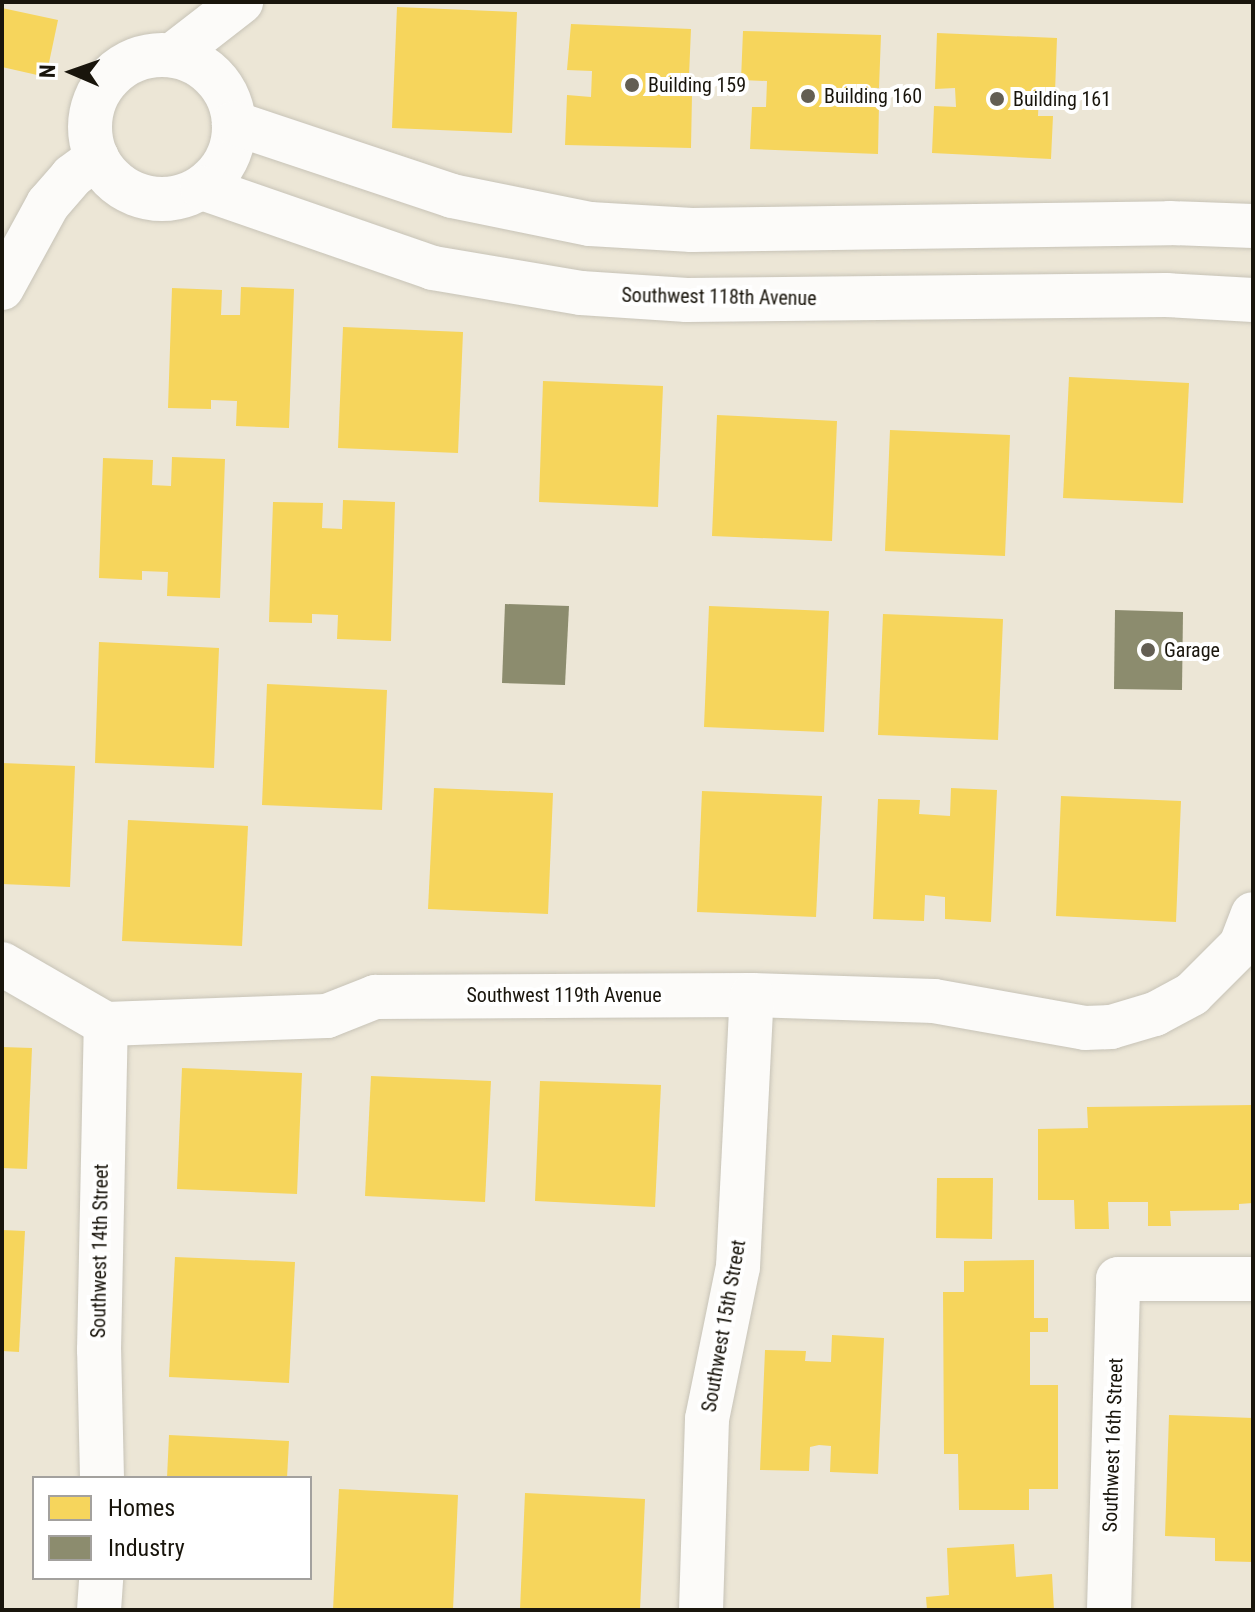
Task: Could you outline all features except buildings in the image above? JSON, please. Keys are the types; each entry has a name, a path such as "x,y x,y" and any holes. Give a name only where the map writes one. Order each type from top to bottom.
{"street":[{"path":"174,54 210,72 223,87 234,123 227,160 202,188 169,199 134,194 119,185 97,158 91,114 111,74 141,58 174,54 241,2"},
{"path":"234,123 452,196 590,224 692,230 1253,226"},
{"path":"2,288 48,204 72,176 97,158"},
{"name":"Southwest 118th Avenue","path":"202,188 433,268 581,293 687,300 1166,295 1253,300"},
{"name":"Southwest 119th Avenue","path":"106,1024 327,1016 375,997 752,995 934,1001 1085,1028 1142,1019 1192,994 1241,945 1253,914"},
{"path":"2,964 106,1024"},
{"name":"Southwest 15th Street","path":"701,1610 707,1419 738,1267 752,995"},
{"name":"Southwest 14th Street","path":"102,1476 99,1350 106,1024"},
{"name":"Southwest 16th Street","path":"1109,1610 1118,1279 1253,1279"},
{"path":"99,1610 101,1580"}],"place":[{"name":"Building 159","path":"632,85"},
{"name":"Building 160","path":"808,96"},
{"name":"Building 161","path":"997,99"},
{"name":"Garage","path":"1148,650"}]}
